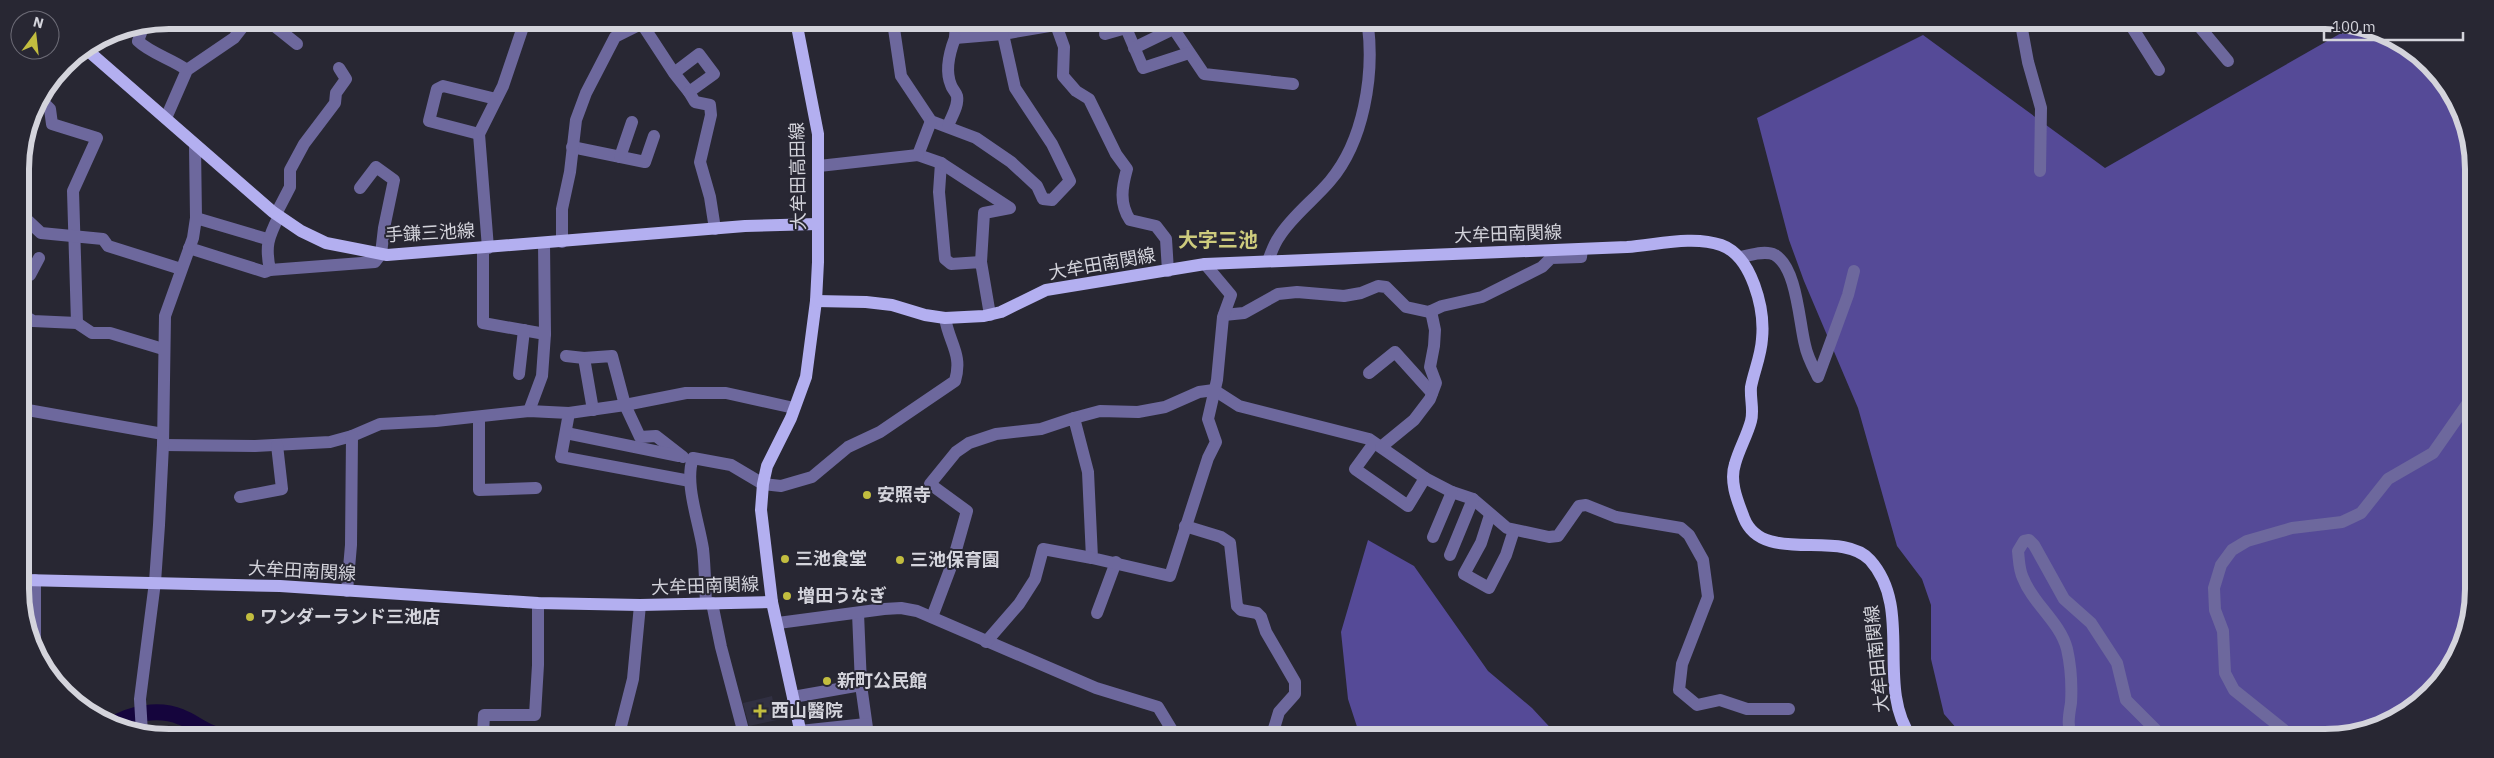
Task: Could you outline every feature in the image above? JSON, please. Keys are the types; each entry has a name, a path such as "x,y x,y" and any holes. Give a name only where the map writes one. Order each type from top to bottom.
{"main road":[{"name":"大牟田高田線","path":"798,29 818,134 818,262 816,301"},
{"name":"手鎌三池線","path":"90,53 166,118 195,146 277,215 301,231 326,243 381,254 485,248 714,229 817,224"},
{"name":"大牟田南関線","path":"29,580 154,582 347,591 538,603 640,605 772,602 761,510 763,484 767,466 806,377 816,301 883,304 945,318 990,315 1001,312 1046,290 1206,264 1710,243 1734,251 1741,257 1753,282 1760,314 1762,339 1751,388 1751,421 1734,464 1733,474 1734,489 1741,509 1752,532 1768,540 1796,546 1839,546 1856,551 1868,558 1876,568 1887,592 1892,620 1898,712 1907,729"},
{"path":"772,602 800,729"}],"street":[{"path":"166,118 187,70 229,42 240,29"},
{"path":"278,29 297,44"},
{"path":"522,29 496,99 479,134 485,248 483,323 545,334"},
{"path":"562,242 562,209 576,120 586,93 615,37 629,29"},
{"path":"644,29 689,92 694,102 710,105 711,115 700,162 710,197 714,229"},
{"path":"894,29 901,76 931,121 976,138 1011,162 1037,186 1043,199 1052,200 1070,181 1052,144 1016,88 1003,34"},
{"path":"948,126 956,106 957,95 950,85 949,76 949,59 956,29"},
{"path":"955,38 1003,34 1027,29"},
{"path":"1057,29 1064,47 1063,76 1076,91 1089,99 1116,154 1127,169 1121,192 1125,212 1130,220 1156,226 1166,239 1168,271"},
{"path":"1105,34 1122,29"},
{"path":"1126,29 1143,68 1189,52"},
{"path":"1134,48 1166,29"},
{"path":"1173,29 1204,74 1293,84"},
{"path":"1268,261 1279,237 1332,180 1351,148 1366,96 1371,55 1368,29"},
{"path":"2022,29 2028,62 2041,108 2040,171"},
{"path":"2133,29 2159,70"},
{"path":"2201,29 2228,61"},
{"path":"142,31 138,41 145,48 174,61 187,70"},
{"path":"674,73 699,54 714,74 689,92"},
{"path":"270,270 266,252 268,239 290,187 290,170 304,144 335,103 336,93 346,79 345,74 339,68"},
{"path":"479,134 429,120 437,89 443,86 496,99"},
{"path":"45,104 50,109 52,124 97,138 73,191 77,323"},
{"path":"918,155 931,121"},
{"path":"620,157 632,122"},
{"path":"572,147 644,162 654,136"},
{"path":"141,726 140,714 154,582 163,439 165,316 196,218 195,146"},
{"path":"818,166 918,155 941,163 1010,208 984,213 981,262 990,315"},
{"path":"941,163 940,192 945,259 951,264 981,262"},
{"path":"188,248 265,272 270,270 375,262 381,254 384,228 394,180 376,167 360,188"},
{"path":"196,218 268,239"},
{"path":"29,222 42,233 103,239 108,246 145,260 181,269"},
{"path":"529,411 542,376 545,334 544,243"},
{"path":"1224,315 1244,313 1278,294 1297,292 1344,296 1361,293 1378,286 1386,287 1406,307 1418,311 1431,311 1442,306 1482,297 1542,267 1551,258 1581,257 1582,249"},
{"path":"1741,257 1763,253 1774,255 1784,265 1791,276 1805,347 1818,377 1845,304 1854,271"},
{"path":"29,275 40,258"},
{"path":"986,642 1019,604 1035,579 1043,549 1116,562 1170,576 1208,458 1216,442 1208,419 1214,390 1224,315 1231,295 1206,264"},
{"path":"1425,478 1408,506 1355,469 1377,445 1414,420 1425,408 1436,383 1430,367 1435,330 1431,311"},
{"path":"566,433 731,465 763,484 781,486 812,477 848,447 880,432 948,388 955,381 959,366 956,350 947,332 945,318"},
{"path":"29,319 33,321 77,323 92,333 110,333 163,348"},
{"path":"519,374 524,330"},
{"path":"1368,374 1395,352 1432,393"},
{"path":"566,356 584,358 612,356 625,405 640,437 656,436 688,457 690,482 703,551 709,603 743,729"},
{"path":"584,358 592,410"},
{"path":"932,617 952,564 967,510 930,484 956,452 969,443 996,434 1041,430 1100,411 1138,412 1165,407 1199,392 1214,390 1239,406 1368,439 1425,478 1452,492 1472,499 1507,528 1549,537 1558,536 1579,506 1586,505 1616,517 1681,528 1689,535 1703,560 1708,597 1682,664 1679,690 1697,706 1720,700 1747,709 1789,709"},
{"path":"29,411 163,439 277,445 330,442 352,436 380,424 411,423 529,411 569,413 625,405 686,393 726,393 794,408"},
{"path":"2283,729 2234,690 2225,673 2223,631 2215,610 2214,588 2221,565 2232,550 2246,541 2292,528 2342,522 2361,513 2388,479 2433,453 2465,407"},
{"path":"569,413 562,457 690,482"},
{"path":"479,417 478,490 536,488"},
{"path":"1074,418 1088,472 1092,558"},
{"path":"347,591 351,545 352,436"},
{"path":"240,497 282,490 277,445"},
{"path":"1433,537 1452,492"},
{"path":"1450,555 1472,499"},
{"path":"1490,515 1481,543 1464,574 1489,588 1506,555 1514,530"},
{"path":"1185,526 1221,537 1230,543 1237,606 1241,610 1257,613 1261,618 1266,632 1294,682 1296,694 1279,712 1274,729"},
{"path":"2070,729 2068,718 2071,704 2071,675 2067,648 2058,630 2031,593 2022,576 2018,551 2024,541 2029,540 2034,545 2064,599 2091,623 2117,663 2126,700 2155,729"},
{"path":"1097,613 1116,562"},
{"path":"29,580 33,624"},
{"path":"483,729 484,715 534,715 538,665 538,603"},
{"path":"620,729 633,679 640,605"},
{"path":"778,623 901,608 932,617 1096,688 1158,707 1171,729"},
{"path":"858,614 861,685 867,729"},
{"path":"793,696 861,685"}],"shaded area":[{"path":"2342,30 2379,39 2418,64 2442,91 2458,124 2463,142 2465,160 2465,589 2464,607 2455,643 2442,667 2418,694 2395,710 2379,719 2352,727 2334,729 1957,729 1944,714 1931,659 1931,605 1922,579 1897,546 1858,408 1804,281 1789,240 1757,118 1923,35 2105,168 2343,32"},
{"path":"1368,540 1414,566 1488,671 1532,708 1552,729 1358,729 1348,699 1341,632"},
{"name":"西山醫院","path":"772,696 777,720 749,726 743,703"}],"waterway":[{"path":"121,721 128,717 155,712 172,714 204,729"}],"place":[{"name":"安照寺","path":"867,495"},
{"name":"三池食堂","path":"785,559"},
{"name":"三池保育園","path":"900,560"},
{"name":"増田うなぎ","path":"787,596"},
{"name":"ワンダーランド三池店","path":"250,617"},
{"name":"新町公民館","path":"827,681"},
{"name":"西山醫院","path":"760,711"}],"district":[{"name":"大字三池","path":"1218,240"}]}
